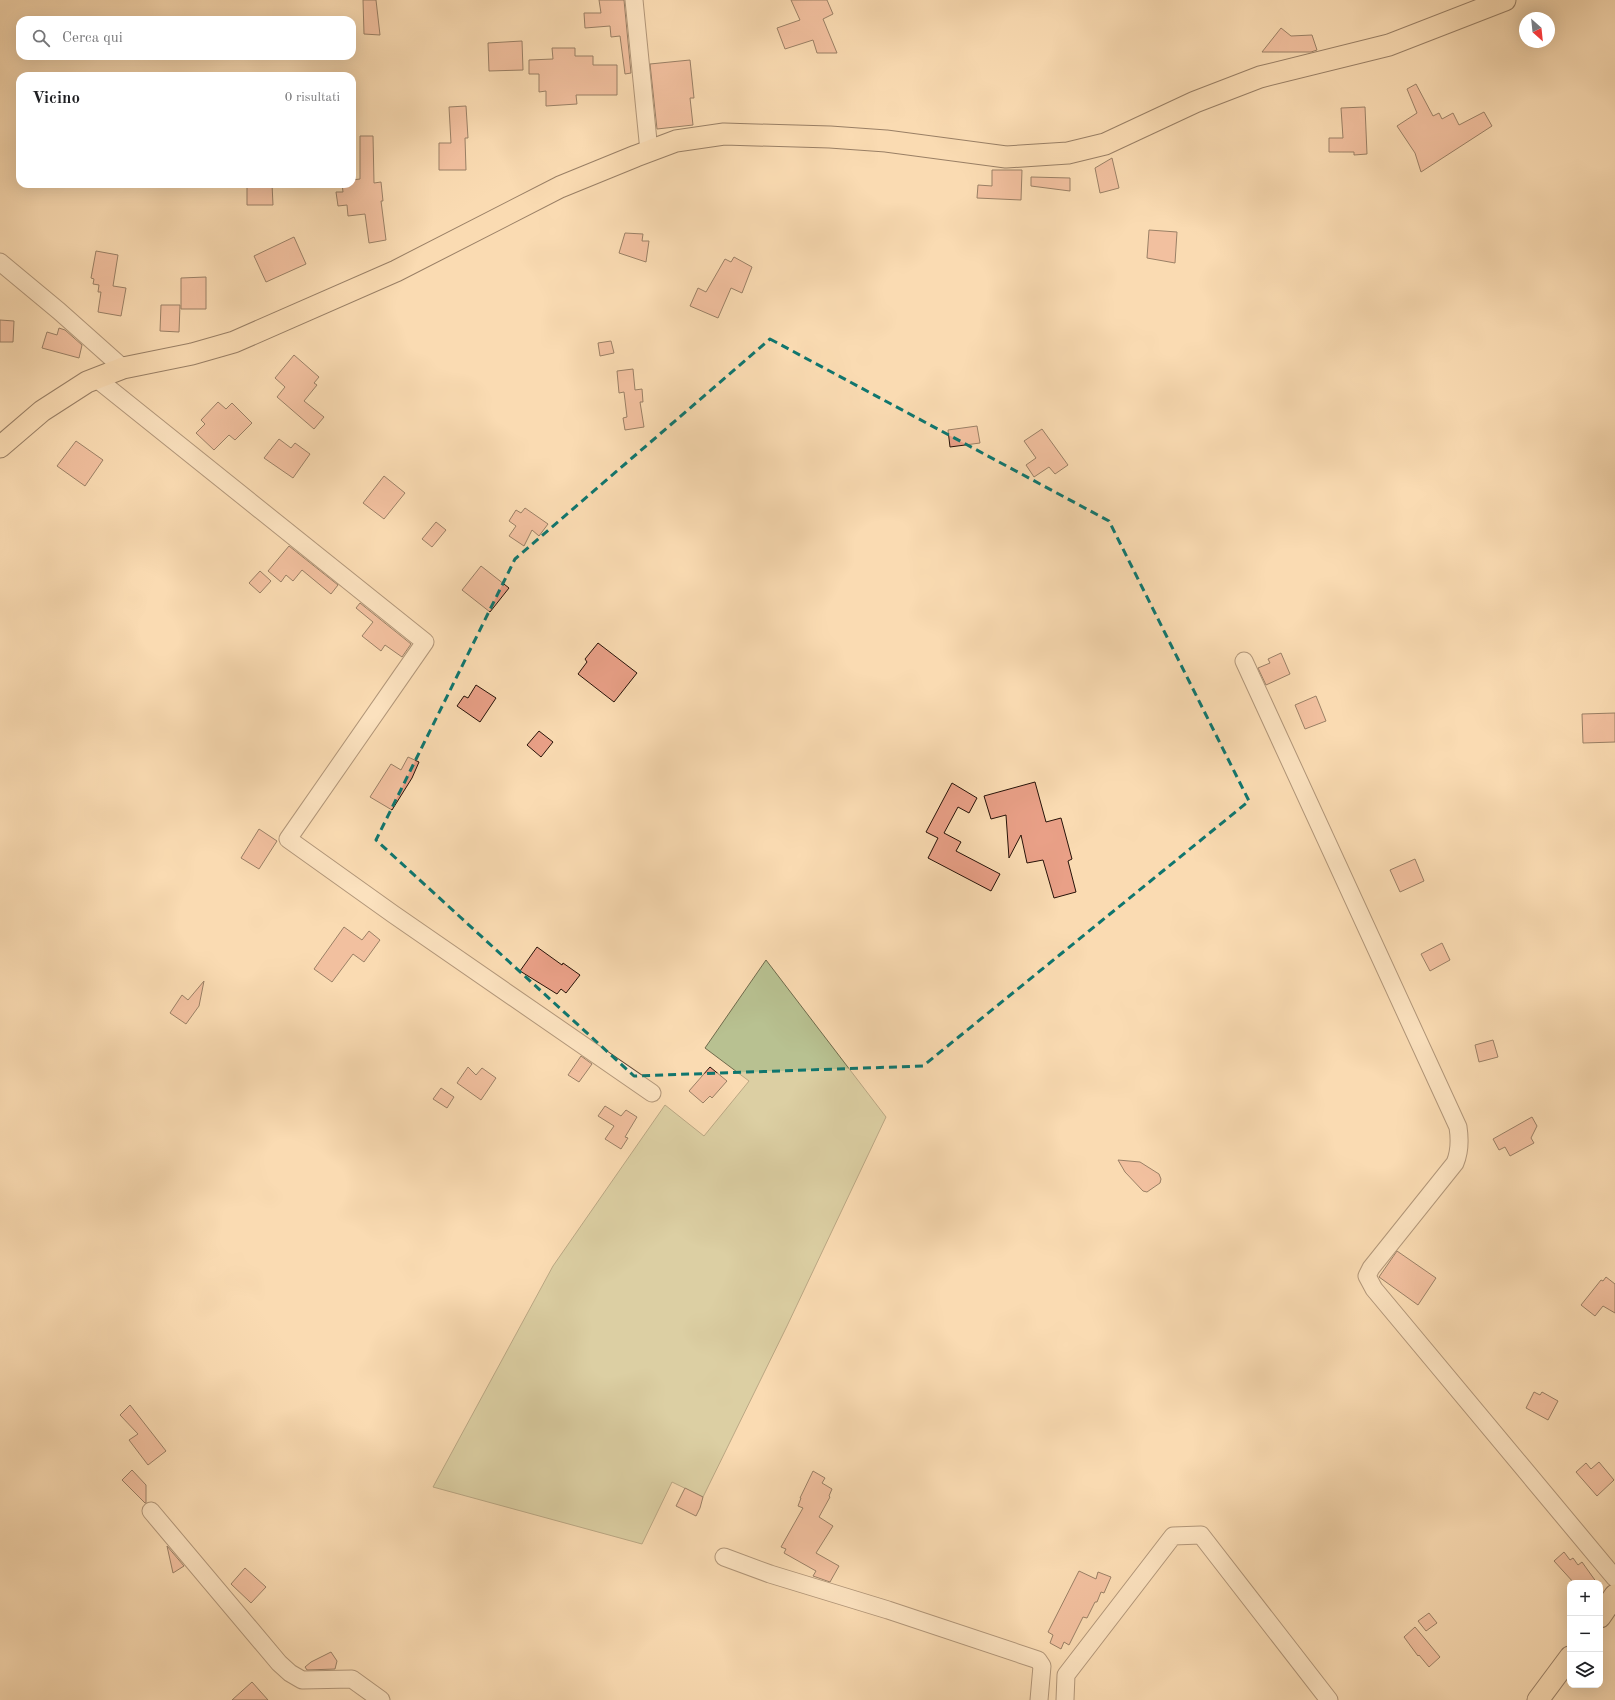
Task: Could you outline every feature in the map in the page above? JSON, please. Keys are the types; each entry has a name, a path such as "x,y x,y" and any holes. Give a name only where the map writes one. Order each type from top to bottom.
{"main road":[{"path":"0,447 42,411 87,382 123,368 192,354 234,342 396,271 560,187 676,141 724,134 830,137 886,141 1006,157 1068,153 1105,144 1195,102 1260,77 1389,45 1505,0"},
{"path":"1538,1700 1567,1661"}],"street":[{"path":"634,0 649,151"},
{"path":"0,262 59,311 123,368"},
{"path":"97,379 426,642 288,838 393,914 652,1092"},
{"path":"1244,661 1458,1127 1460,1145 1459,1154 1455,1163 1371,1268 1367,1276 1374,1288 1615,1578"},
{"path":"151,1511 290,1674 302,1680 352,1679 381,1700"},
{"path":"1064,1700 1066,1675 1173,1536 1201,1535 1329,1700"},
{"path":"724,1557 770,1574 888,1610 1038,1660 1042,1666 1039,1700"}],"highlighted area":[{"path":"770,339 1109,521 1249,801 923,1066 634,1076 376,840 515,559"}],"green space":[{"path":"766,960 886,1117 787,1326 703,1497 672,1482 642,1544 433,1487 553,1266 665,1105 704,1136 749,1081 705,1048"}],"building":[{"path":"363,0 376,0 380,35 364,34"},
{"path":"599,0 624,0 631,73 625,74 620,36 611,37 610,26 585,28 584,13 601,13"},
{"path":"791,0 827,0 833,14 823,19 837,53 817,53 813,40 785,49 777,28 800,20"},
{"path":"1281,28 1291,36 1312,35 1317,50 1311,52 1262,52"},
{"path":"522,41 523,70 489,71 488,43"},
{"path":"552,48 575,48 575,56 593,56 593,65 617,65 617,95 576,95 577,104 546,106 546,91 539,92 539,74 529,74 529,60 553,59"},
{"path":"690,60 694,98 690,98 693,125 657,129 650,64"},
{"path":"1416,84 1433,116 1439,113 1442,119 1453,113 1459,125 1484,112 1492,126 1421,172 1415,153 1397,126 1417,113 1407,89"},
{"path":"466,106 468,138 465,138 466,170 439,170 439,143 451,143 449,107"},
{"path":"1365,107 1367,154 1354,155 1354,152 1329,152 1329,138 1343,138 1341,108"},
{"path":"360,136 373,136 374,183 381,182 383,201 381,201 386,240 369,243 365,214 348,216 347,205 338,206 336,192 343,192 342,188 356,188 356,180 360,179"},
{"path":"1112,158 1119,188 1100,193 1095,168"},
{"path":"992,170 1022,170 1021,200 977,198 978,185 992,186"},
{"path":"1031,177 1070,178 1070,191 1031,186"},
{"path":"247,188 272,188 273,205 247,205"},
{"path":"1149,230 1177,232 1175,263 1147,258"},
{"path":"625,233 643,234 642,241 649,241 646,262 619,253"},
{"path":"294,237 306,264 266,282 254,256"},
{"path":"96,251 118,255 113,286 126,288 121,316 98,312 101,292 98,292 99,285 93,284 94,279 91,278"},
{"path":"734,257 752,267 742,293 731,288 718,318 690,306 698,288 706,292 725,259 731,262"},
{"path":"206,277 206,309 181,309 181,278"},
{"path":"161,305 180,305 179,332 160,331"},
{"path":"0,320 14,321 13,342 0,342"},
{"path":"59,328 65,330 82,345 79,358 42,348 47,332 57,335"},
{"path":"611,341 614,353 600,356 598,343"},
{"path":"294,355 319,377 314,383 317,385 304,401 324,417 314,429 277,397 285,387 275,378"},
{"path":"633,369 635,390 642,389 643,402 640,402 644,427 625,430 623,418 627,417 624,392 619,393 617,371"},
{"path":"218,402 226,409 232,403 252,423 235,440 229,435 214,450 196,433 205,424 201,420"},
{"path":"977,426 980,443 950,447 948,430"},
{"path":"1042,429 1068,465 1055,474 1049,467 1034,477 1026,465 1036,458 1024,441"},
{"path":"279,439 291,448 295,443 310,454 293,478 264,458"},
{"path":"76,441 103,460 85,486 57,466"},
{"path":"384,476 405,493 384,519 363,503"},
{"path":"525,508 548,524 539,536 532,530 524,546 509,536 516,526 509,521 516,510 521,513"},
{"path":"436,522 446,530 432,547 422,539"},
{"path":"289,546 338,585 331,594 302,570 293,581 286,575 281,582 268,571"},
{"path":"481,566 509,588 490,612 462,590"},
{"path":"260,571 271,581 260,593 249,583"},
{"path":"360,603 411,644 402,657 385,645 381,651 362,636 373,622 356,608"},
{"path":"598,643 637,673 614,702 578,674 587,662 585,659"},
{"path":"1281,653 1290,674 1266,685 1258,668 1270,663 1268,659"},
{"path":"476,685 496,698 480,722 457,706 464,696 468,698"},
{"path":"1316,696 1326,721 1305,729 1295,705"},
{"path":"1615,713 1615,742 1583,743 1582,714"},
{"path":"539,731 553,742 541,757 527,745"},
{"path":"408,757 419,762 412,778 392,810 370,797 391,764 401,770"},
{"path":"1035,782 1046,822 1061,818 1072,859 1068,861 1076,892 1054,898 1043,860 1027,863 1021,835 1009,858 1006,815 991,819 984,796"},
{"path":"952,783 977,798 969,813 958,807 944,833 961,842 956,851 1000,874 991,891 928,858 938,838 926,832"},
{"path":"259,829 277,841 259,869 241,858"},
{"path":"1415,859 1424,881 1400,892 1390,870"},
{"path":"344,927 362,940 369,931 380,940 364,962 353,954 332,982 314,969"},
{"path":"1442,943 1450,960 1430,971 1421,954"},
{"path":"537,947 562,965 563,963 580,975 566,993 561,989 557,994 520,971"},
{"path":"204,981 199,1006 186,1024 170,1013 182,995 188,1000"},
{"path":"1493,1040 1498,1057 1479,1062 1475,1045"},
{"path":"581,1056 592,1064 579,1082 568,1075"},
{"path":"468,1067 476,1075 482,1068 496,1078 481,1100 457,1083"},
{"path":"710,1067 727,1081 712,1098 710,1096 703,1103 689,1091"},
{"path":"441,1088 454,1097 447,1108 433,1099"},
{"path":"605,1106 621,1116 626,1110 637,1117 625,1137 628,1138 621,1149 605,1139 614,1126 598,1116"},
{"path":"1532,1117 1537,1126 1531,1138 1534,1143 1510,1156 1505,1147 1499,1150 1493,1139"},
{"path":"1118,1160 1140,1162 1159,1174 1161,1179 1160,1183 1147,1192 1143,1191 1125,1172"},
{"path":"1397,1251 1436,1278 1418,1305 1379,1277"},
{"path":"1606,1277 1615,1284 1615,1313 1603,1306 1595,1316 1581,1305 1601,1280 1603,1281"},
{"path":"1534,1392 1540,1395 1542,1392 1558,1401 1548,1420 1526,1408"},
{"path":"130,1405 166,1451 148,1465 129,1440 138,1434 120,1415"},
{"path":"1599,1462 1614,1480 1597,1496 1576,1472 1586,1463 1591,1469"},
{"path":"132,1470 146,1485 146,1503 122,1480"},
{"path":"813,1471 825,1478 822,1483 832,1489 829,1496 830,1497 819,1517 833,1526 816,1553 839,1566 830,1582 813,1576 816,1571 784,1553 786,1549 781,1547 803,1508 798,1506 800,1498"},
{"path":"685,1488 703,1497 696,1516 676,1506"},
{"path":"167,1546 184,1566 173,1573"},
{"path":"1564,1552 1570,1560 1573,1558 1578,1565 1582,1562 1595,1580 1571,1580 1554,1561"},
{"path":"245,1568 266,1587 251,1603 231,1584"},
{"path":"1079,1571 1096,1579 1098,1572 1111,1577 1104,1593 1101,1592 1097,1602 1095,1602 1087,1618 1083,1617 1069,1645 1064,1642 1061,1649 1050,1643 1053,1635 1048,1632"},
{"path":"1429,1613 1437,1623 1426,1631 1418,1621"},
{"path":"1415,1627 1440,1657 1429,1667 1419,1655 1418,1656 1404,1637"},
{"path":"331,1652 337,1661 335,1669 307,1670 305,1667 311,1662"},
{"path":"252,1682 268,1700 232,1700"}]}
